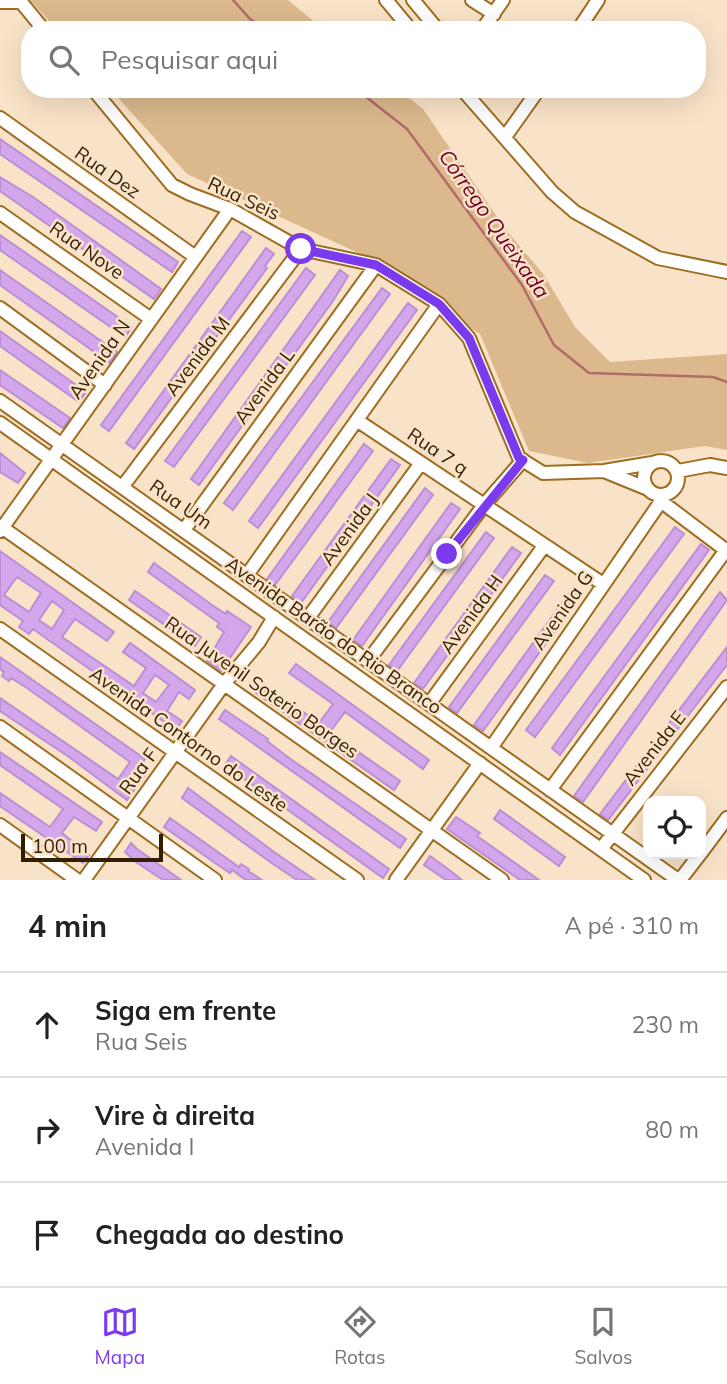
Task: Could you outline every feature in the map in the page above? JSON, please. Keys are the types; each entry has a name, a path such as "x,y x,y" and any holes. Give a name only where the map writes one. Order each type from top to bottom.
{"street":[{"path":"386,0 404,21"},
{"path":"413,0 430,21"},
{"path":"472,0 494,15"},
{"path":"489,21 503,0"},
{"path":"584,21 598,0"},
{"path":"0,2 21,2 37,21"},
{"name":"Rua Seis","path":"100,98 172,185 230,209 301,249 376,265 439,304 469,338 519,458 523,460"},
{"path":"470,98 552,192 575,212 658,258 727,272"},
{"path":"505,137 533,98"},
{"name":"Rua Dez","path":"0,118 194,256"},
{"name":"Avenida N","path":"1,528 230,209"},
{"name":"Rua Nove","path":"0,213 151,319"},
{"name":"Avenida M","path":"122,486 301,249"},
{"name":"Avenida L","path":"184,530 376,265"},
{"path":"247,575 439,304"},
{"path":"0,308 105,385"},
{"name":"Rua Um","path":"0,401 679,880"},
{"name":"Rua 7 q","path":"358,421 603,584"},
{"name":"Avenida Barão do Rio Branco","path":"0,423 645,880"},
{"path":"368,661 484,505 523,460 543,473 604,471 667,461 677,471 677,485 664,498"},
{"name":"Avenida J","path":"308,618 421,463"},
{"path":"648,489 644,475 652,463"},
{"path":"677,471 710,465 727,468"},
{"path":"550,790 726,550 664,498 604,471"},
{"name":"Avenida G","path":"491,748 664,498"},
{"name":"Rua Juvenil Soterio Borges","path":"1,528 502,880"},
{"name":"Avenida H","path":"429,704 544,546"},
{"name":"Rua F","path":"84,880 225,684 259,642 274,617"},
{"name":"Avenida Contorno do Leste","path":"0,629 357,880"},
{"name":"Avenida E","path":"601,849 727,687"},
{"path":"0,726 215,880"},
{"path":"396,880 480,762"},
{"path":"706,845 727,818"},
{"path":"0,825 76,880"},
{"path":"679,880 695,859"}],"shaded area":[{"path":"30,0 288,0 313,21 49,21"},
{"path":"118,98 409,98 423,109 507,231 544,275 575,327 610,362 727,354 727,450 705,446 588,463 529,451 480,334 367,257 187,174"}],"building":[{"path":"0,139 178,262 172,272 0,154"},
{"path":"0,177 33,197 161,289 154,299 0,191"},
{"path":"242,231 251,237 109,431 101,425"},
{"path":"0,235 132,327 125,337 0,250"},
{"path":"266,248 274,254 265,266 267,268 134,449 126,443"},
{"path":"306,268 315,275 174,467 165,461"},
{"path":"0,270 117,352 110,363 0,285"},
{"path":"340,270 348,276 333,301 199,485 191,479"},
{"path":"382,288 390,294 233,510 224,503"},
{"path":"408,303 417,310 258,528 249,521"},
{"path":"0,331 86,392 79,402 0,346"},
{"path":"0,370 70,418 63,428 0,385"},
{"path":"364,444 373,451 275,585 267,579"},
{"path":"0,453 25,473 18,483 0,472"},
{"path":"391,459 400,465 301,603 292,596"},
{"path":"425,488 433,495 336,628 328,622"},
{"path":"451,503 460,509 362,646 353,640"},
{"path":"675,527 684,534 535,737 526,730"},
{"path":"486,532 494,538 397,671 389,665"},
{"path":"701,544 709,550 560,755 552,748"},
{"path":"512,547 521,553 423,689 414,683"},
{"path":"0,551 114,632 107,641 75,619 62,637 134,686 146,668 123,652 130,643 195,690 189,699 179,692 167,711 182,721 176,730 33,629 29,634 19,627 23,621 0,605","holes":["17,577 41,593 29,612 4,595","52,601 64,610 52,629 39,620","155,675 169,685 156,702 143,693"]},
{"path":"154,563 212,605 226,614 227,611 251,627 221,671 207,661 224,632 217,627 219,623 148,572"},
{"path":"545,575 554,581 457,713 449,707"},
{"path":"572,589 580,596 483,731 474,725"},
{"path":"135,591 201,637 195,646 129,600"},
{"path":"720,592 727,600 583,802 574,796"},
{"path":"727,647 727,665 608,820 600,814"},
{"path":"0,657 145,759 138,770 145,775 127,800 0,711 0,698 118,779 130,762 27,688 2,676 4,672 0,669"},
{"path":"296,664 429,760 423,769 345,712 330,732 400,781 394,790 256,693 262,683 319,723 333,704 289,673"},
{"path":"225,710 406,839 400,848 219,719"},
{"path":"0,752 102,822 96,831 74,817 62,833 89,855 83,863 0,806 0,793 50,827 63,809 0,765"},
{"path":"231,756 389,869 383,878 225,765"},
{"path":"188,788 315,880 297,880 273,864 182,798"},
{"path":"500,810 565,857 559,866 494,819"},
{"path":"456,817 480,833 477,836 539,880 520,880 447,829"},
{"path":"170,818 262,880 246,880 232,870 230,873 218,865 164,827"},
{"path":"131,843 181,880 163,880 136,862 125,852"},
{"path":"430,856 462,880 446,880 424,865"}],"waterway":[{"name":"Córrego Queixada","path":"233,0 253,21"},
{"name":"Córrego Queixada","path":"367,98 407,129 522,285 554,345 589,373 713,377 727,382"}],"route":[{"path":"301,249 376,265 439,304 469,338 519,458 523,460 447,554"}]}
